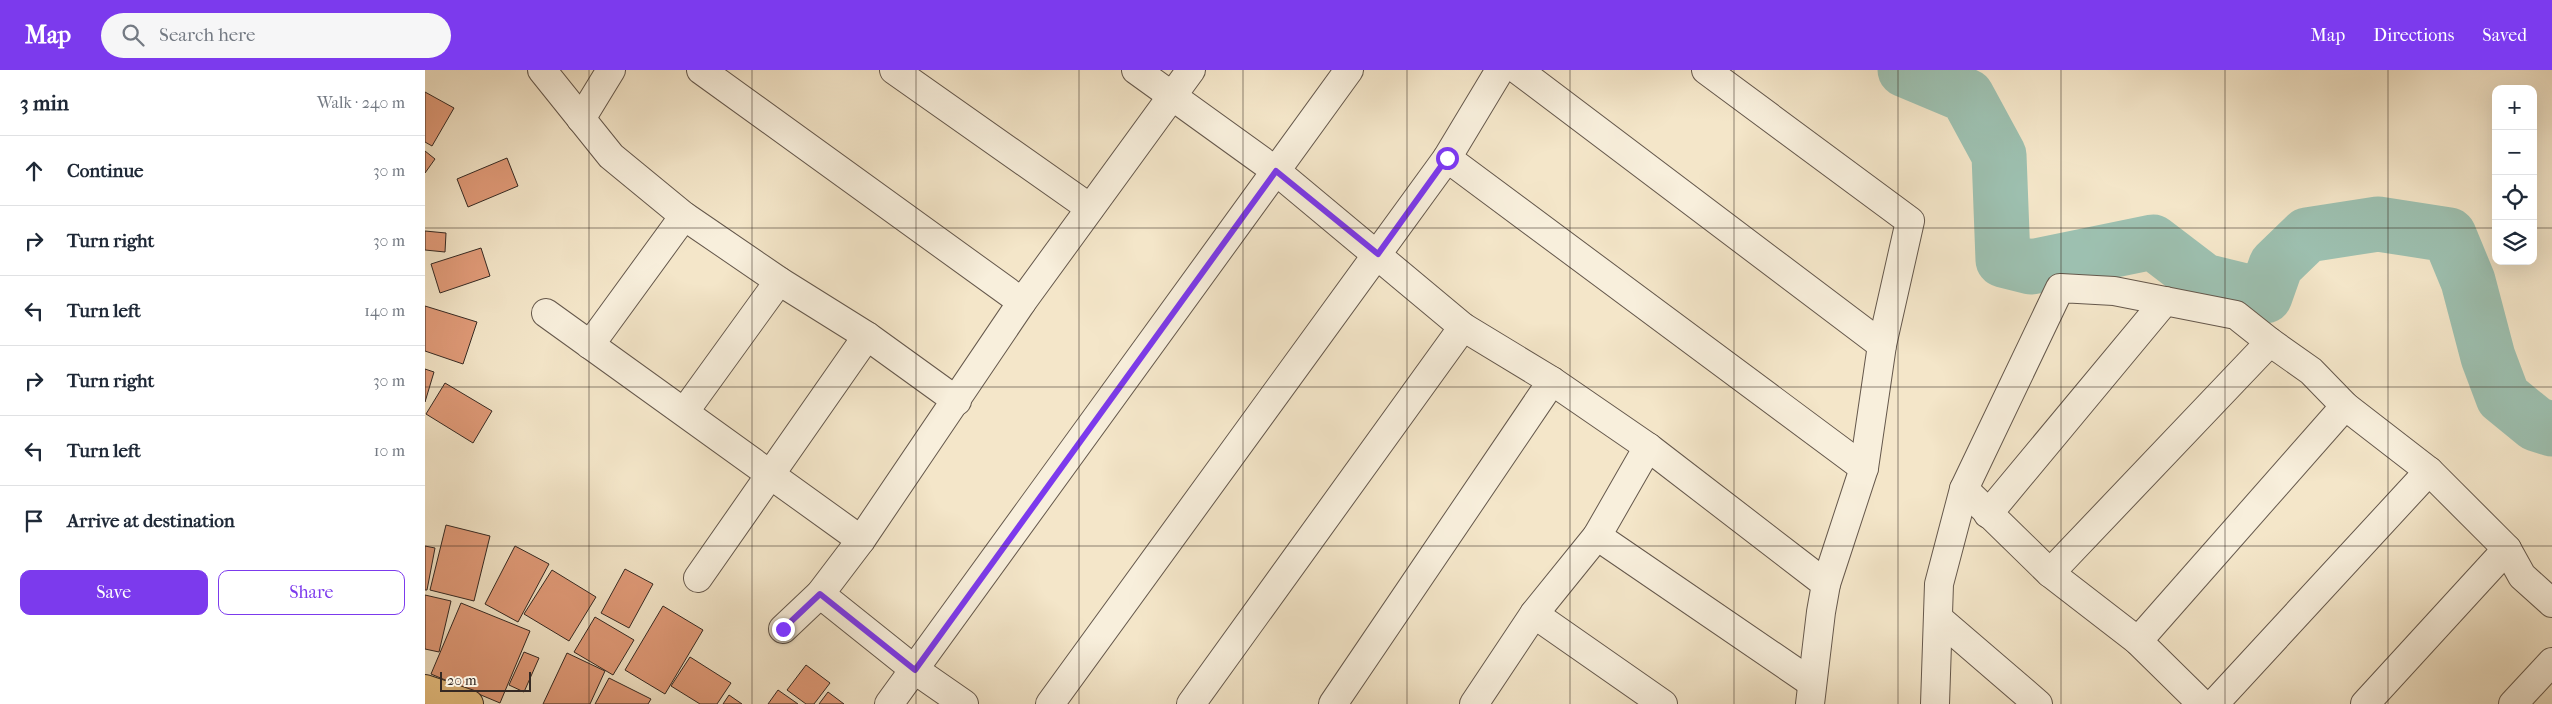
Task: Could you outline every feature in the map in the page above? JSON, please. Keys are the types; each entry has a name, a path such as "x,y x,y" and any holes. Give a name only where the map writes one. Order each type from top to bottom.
{"main road":[{"path":"425,690 469,704"}],"street":[{"path":"542,70 611,156 684,216 779,281 867,336 957,401"},
{"path":"581,119 611,70"},
{"path":"701,70 1022,302"},
{"path":"894,70 1090,208"},
{"path":"1136,70 1276,171 1378,254 1463,327 1552,381 1648,447 1827,584"},
{"path":"783,629 820,594 861,540 957,401 1022,302 1191,70"},
{"path":"889,704 1349,70"},
{"path":"1050,704 1447,158 1500,70"},
{"path":"1519,70 1881,345"},
{"path":"1597,536 1811,693 1827,584 1864,468 1881,345 1910,222 1706,70"},
{"path":"1447,158 1864,468"},
{"path":"590,346 684,216"},
{"path":"685,412 779,281"},
{"path":"1935,704 1939,584 1964,488 2060,288 2114,291 2236,315 2311,371 2345,406 2429,471 2507,549 2522,576 2552,603"},
{"path":"1988,514 2165,301"},
{"path":"547,313 590,346 685,412 769,476 861,540"},
{"path":"1191,704 1463,327"},
{"path":"698,578 867,336"},
{"path":"2050,573 2270,342"},
{"path":"1333,704 1552,381"},
{"path":"2137,641 2345,406"},
{"path":"1474,704 1534,614 1597,536 1648,447"},
{"path":"2214,704 2429,471"},
{"path":"1964,488 1988,514 2050,573 2137,641 2202,704"},
{"path":"2365,704 2507,549"},
{"path":"820,594 915,670 964,704"},
{"path":"1534,614 1663,704"},
{"path":"1938,618 2038,704"},
{"path":"2513,704 2552,662"}],"building":[{"path":"425,92 454,108 432,146 425,142"},
{"path":"425,151 435,159 425,173"},
{"path":"507,158 518,186 468,207 457,179"},
{"path":"425,231 446,233 445,252 425,250"},
{"path":"481,248 490,276 440,293 431,264"},
{"path":"425,306 477,322 463,364 425,351"},
{"path":"425,369 434,372 425,402"},
{"path":"445,383 492,411 473,443 426,414"},
{"path":"446,525 490,536 474,601 430,590"},
{"path":"425,546 435,548 427,590 425,590"},
{"path":"515,546 549,564 518,622 485,604"},
{"path":"625,569 653,584 629,628 601,613"},
{"path":"552,570 596,597 569,641 524,614"},
{"path":"425,595 451,601 439,652 425,649"},
{"path":"461,603 530,631 500,703 431,674"},
{"path":"663,606 703,630 665,694 625,670"},
{"path":"595,617 634,640 613,675 574,652"},
{"path":"524,652 539,658 524,692 509,685"},
{"path":"567,653 605,671 590,704 543,704"},
{"path":"690,657 731,683 717,704 700,704 671,686"},
{"path":"806,665 830,683 814,704 806,704 787,690"},
{"path":"609,678 651,699 648,704 595,704"},
{"path":"778,690 798,704 768,704"},
{"path":"828,692 844,704 819,704"},
{"path":"729,695 742,704 723,704"}],"waterway":[{"path":"1905,70 1967,96 1999,155 2003,260 2031,267 2153,242 2204,281 2265,296 2276,265 2307,235 2378,224 2449,235 2468,281 2488,357 2503,397 2536,424 2552,429"}],"route":[{"path":"783,629 820,594 915,670 1276,171 1378,254 1447,158"}]}
